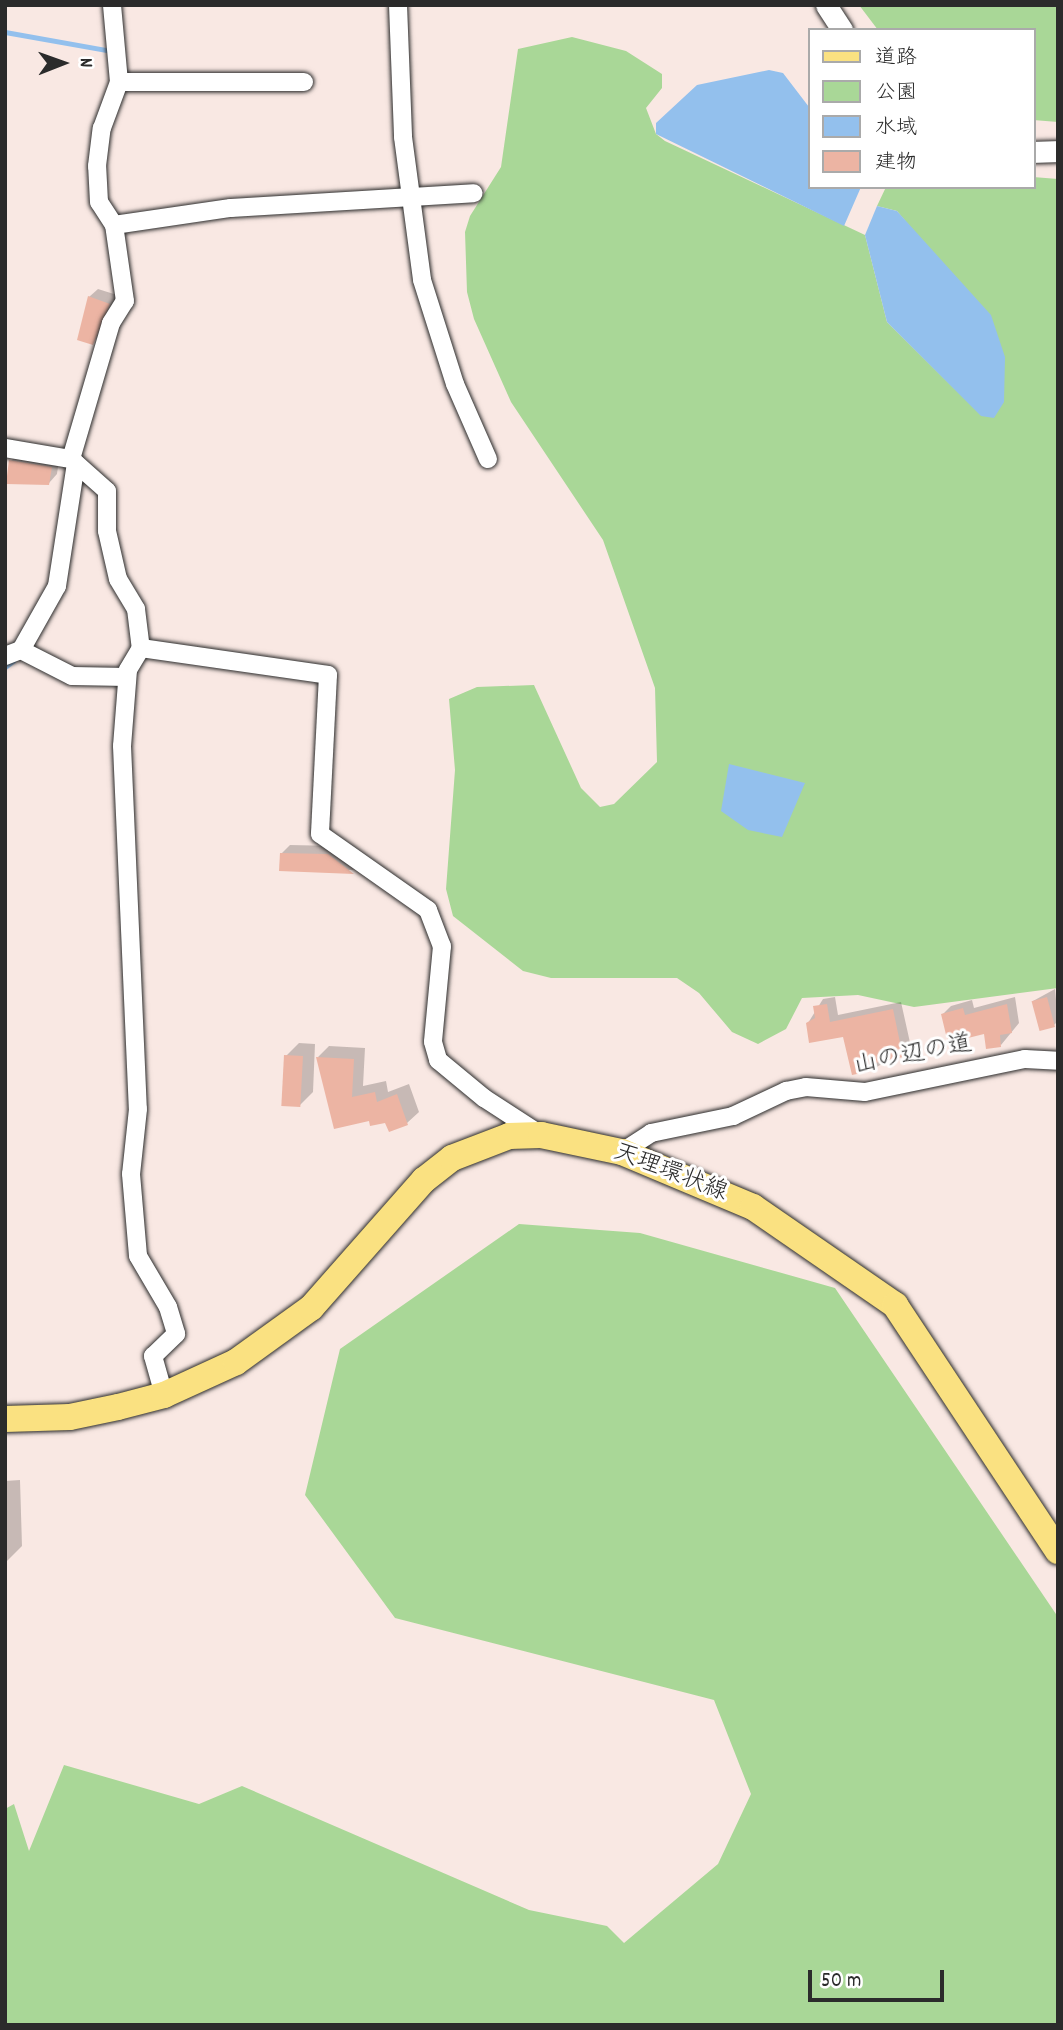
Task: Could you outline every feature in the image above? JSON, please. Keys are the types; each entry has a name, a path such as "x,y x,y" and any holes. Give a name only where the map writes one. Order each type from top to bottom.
{"main road":[{"name":"天理環状線","path":"5,1419 70,1417 164,1395 236,1362 277,1336 311,1308 424,1180 452,1158 509,1136 541,1135 622,1152 753,1207 895,1305 1058,1551"}],"street":[{"path":"112,5 120,82 102,128 97,166 99,202 114,225 125,301 111,323 73,461 57,586 13,653 72,676 127,677"},
{"path":"398,5 408,197 422,280 454,384 488,459"},
{"path":"826,5 841,28"},
{"path":"120,82 304,82"},
{"path":"1035,152 1058,151"},
{"path":"114,225 231,208 474,194"},
{"path":"5,449 73,461 107,491 107,531 118,579 136,609 141,648 127,677 122,747 138,1109 131,1174 132,1215 138,1256 168,1307 176,1334 153,1356 164,1395"},
{"path":"141,648 328,675 320,834 428,910 442,946 433,1042 438,1060 484,1098 541,1135"},
{"name":"山の辺の道","path":"622,1152 651,1133 733,1116 786,1091 806,1087 865,1092 1025,1059 1058,1061"}],"green space":[{"path":"859,5 1058,5 1058,122 1035,120 1035,28 876,28"},
{"path":"572,37 626,51 662,74 662,88 646,108 656,134 665,141 865,235 887,322 982,416 938,260 897,211 877,206 885,189 1035,189 1035,177 1058,179 1058,988 914,1007 858,995 802,998 786,1029 758,1044 732,1032 699,993 677,978 551,978 523,971 453,916 446,889 455,770 449,699 477,687 534,685 581,788 600,807 614,804 657,762 655,688 603,540 511,402 474,319 467,292 465,232 470,216 501,167 518,49"},
{"path":"519,1224 640,1233 835,1288 1058,1617 1058,2025 5,2025 5,1809 14,1804 29,1851 64,1765 199,1804 242,1786 529,1910 607,1926 624,1943 718,1864 751,1794 714,1700 395,1618 305,1495 340,1349"}],"water":[{"path":"769,70 783,73 808,106 808,189 860,189 844,226 656,134 656,123 697,85"},
{"path":"877,206 897,211 991,315 1005,357 1004,402 994,418 981,416 887,322 865,235"},
{"path":"729,764 805,783 782,837 748,830 721,811"}],"building":[{"path":"88,296 110,304 93,345 77,340"},
{"path":"9,460 52,467 49,485 6,484"},
{"path":"280,853 328,854 354,874 279,871"},
{"path":"1047,997 1055,1027 1040,1031 1032,1001"},
{"path":"827,1004 830,1022 893,1009 903,1057 875,1063 876,1070 852,1075 843,1037 809,1043 806,1023 815,1018 813,1006"},
{"path":"1007,1004 1012,1033 1000,1035 1001,1047 986,1049 984,1034 948,1043 941,1014 963,1008 965,1015"},
{"path":"284,1055 303,1056 300,1107 281,1106"},
{"path":"316,1057 354,1059 352,1097 375,1092 377,1102 397,1094 408,1125 389,1132 385,1123 370,1126 369,1121 334,1129"}],"waterway":[{"path":"5,32 112,51"},
{"path":"5,667 14,660"}]}
